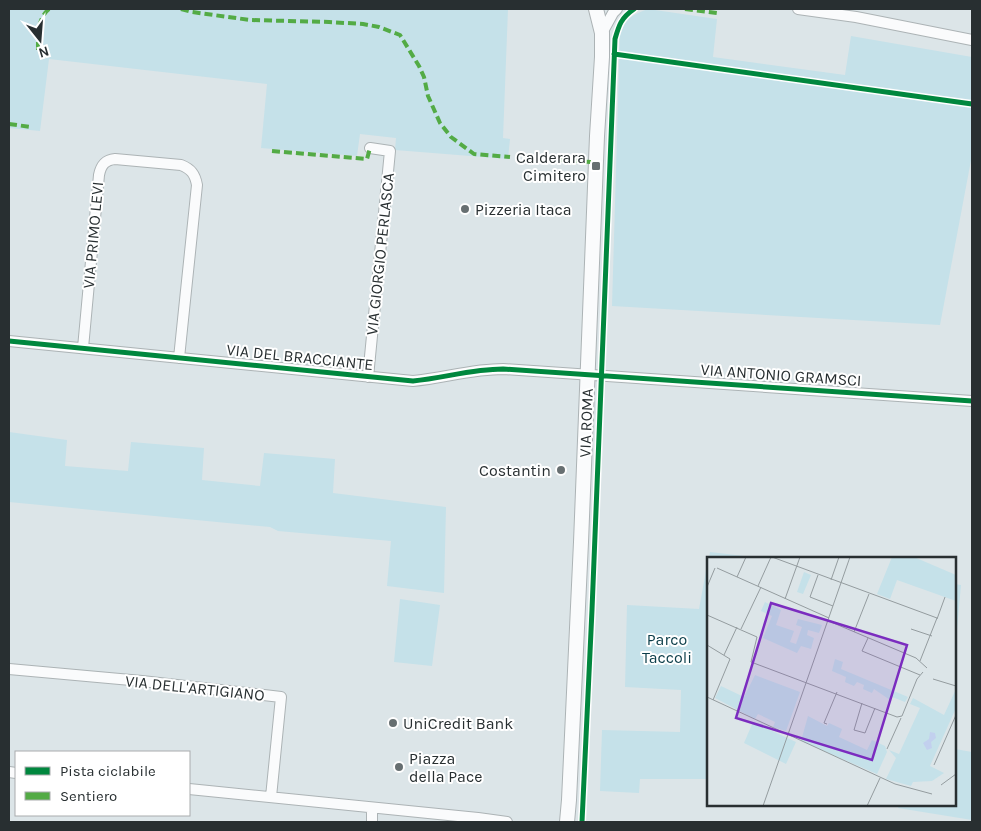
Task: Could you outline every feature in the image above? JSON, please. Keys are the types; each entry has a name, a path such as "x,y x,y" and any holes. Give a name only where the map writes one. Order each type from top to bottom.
{"street":[{"name":"VIA ROMA","path":"596,9 602,33"},
{"name":"VIA ROMA","path":"558,822 568,817 577,647 602,33 607,9"},
{"name":"VIA ROMA","path":"602,33 617,9"},
{"path":"798,9 856,17 972,40"},
{"name":"VIA GIORGIO PERLASCA","path":"368,377 390,151 370,148"},
{"name":"VIA PRIMO LEVI","path":"83,348 99,175 102,166 105,162 114,159 181,165 192,171 197,185 179,358"},
{"name":"VIA DEL BRACCIANTE","path":"9,341 413,381 490,369 588,376"},
{"name":"VIA ANTONIO GRAMSCI","path":"588,376 972,401"},
{"name":"VIA DELL'ARTIGIANO","path":"9,669 132,680 281,697 271,797"},
{"path":"190,789 507,822"},
{"path":"372,808 372,822"}],"green space":[{"path":"9,9 508,9 503,138 510,139 508,159 395,150 396,138 360,134 357,156 261,148 267,84 49,59 40,131 9,128"},
{"path":"648,9 717,19 713,57 845,75 851,36 972,57 972,155 940,325 612,306 620,33 625,23 631,17"},
{"path":"9,432 67,440 65,466 128,471 131,442 204,448 202,480 260,486 264,453 335,459 333,493 446,507 444,593 387,586 391,541 278,531 270,527 9,502"},
{"path":"710,552 752,557 709,557"},
{"name":"Parco Taccoli","path":"707,565 707,779 640,779 639,793 600,791 602,730 680,732 681,690 625,687 627,605 699,609"},
{"path":"956,584 961,585 956,641"},
{"path":"400,599 440,605 432,666 394,662"},
{"path":"956,749 972,752 972,820 898,808 899,806 956,806"}],"marked path":[{"path":"38,50 40,22 49,9"},
{"path":"181,9 250,20 363,24 379,27 400,35 419,66 424,77 428,96 440,123 451,137 474,154 510,157"},
{"path":"685,9 717,13"},
{"path":"9,124 31,127"},
{"path":"272,151 367,159 370,148"},
{"path":"523,157 591,162"}],"cycle path":[{"path":"582,822 615,39 621,22 634,9"},
{"path":"614,54 972,104"},
{"path":"9,341 413,381 480,370 503,369 972,401"}],"place":[{"name":"Calderara Cimitero","path":"596,166"},
{"name":"Pizzeria Itaca","path":"465,209"},
{"name":"Costantin","path":"561,470"},
{"name":"UniCredit Bank","path":"393,723"},
{"name":"Piazza della Pace","path":"399,767"}]}
